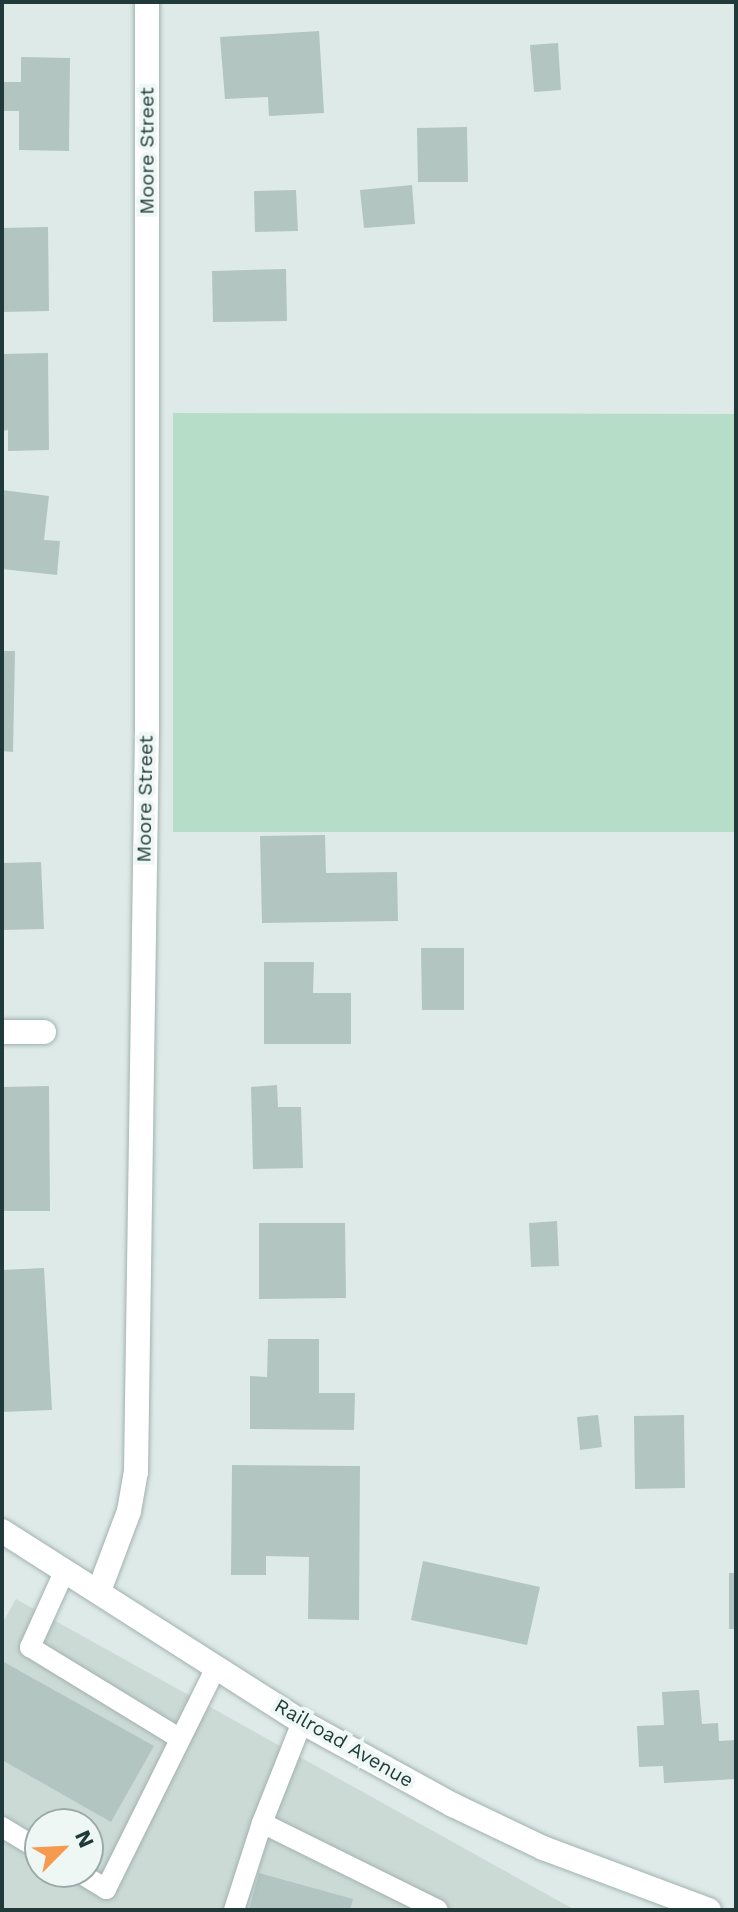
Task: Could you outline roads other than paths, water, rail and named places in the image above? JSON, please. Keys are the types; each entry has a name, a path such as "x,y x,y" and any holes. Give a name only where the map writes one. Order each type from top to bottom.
{"street":[{"name":"Moore Street","path":"99,1591 129,1511 136,1472 147,730 147,2"},
{"path":"2,1032 44,1032"},
{"name":"Railroad Avenue","path":"2,1531 302,1722 453,1805 543,1848 709,1910"}],"lane":[{"path":"65,1570 30,1647 179,1738"},
{"path":"104,1888 216,1667"},
{"path":"234,1910 262,1823 302,1722"},
{"path":"262,1823 438,1910"},
{"path":"2,1827 24,1840"}]}
